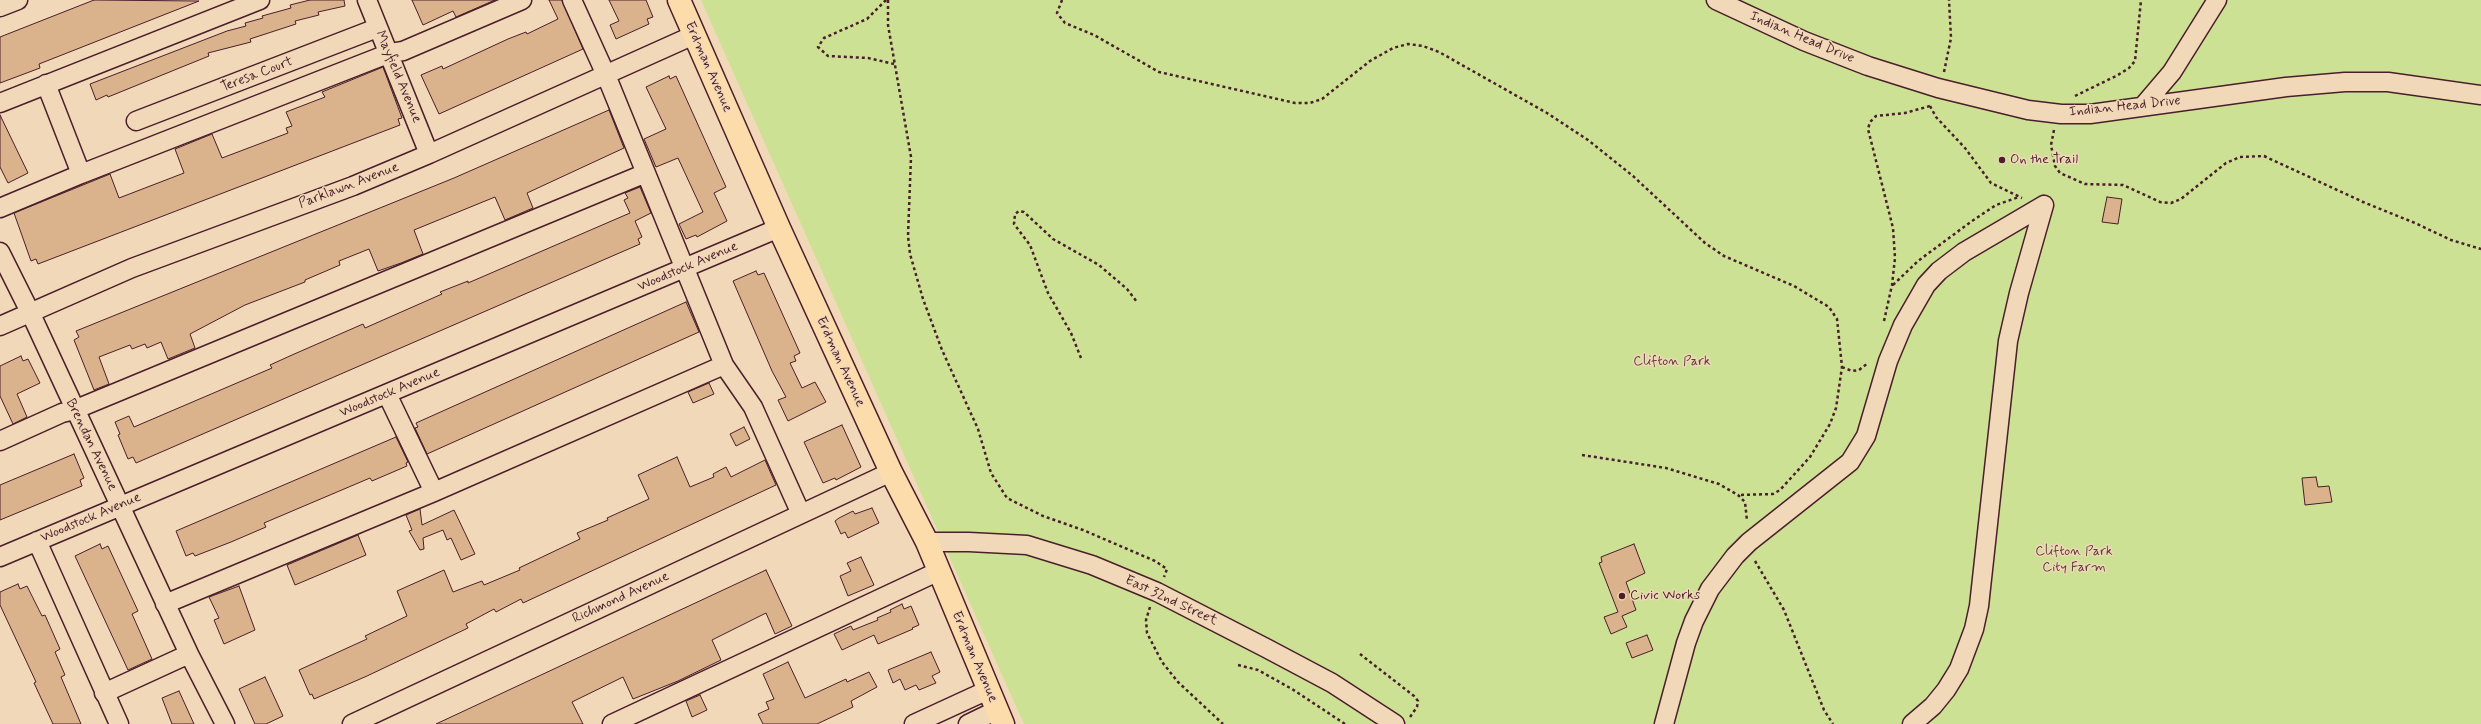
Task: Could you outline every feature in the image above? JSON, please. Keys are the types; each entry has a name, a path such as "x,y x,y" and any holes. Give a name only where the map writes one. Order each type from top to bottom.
{"main road":[{"name":"Erdman Avenue","path":"679,0 779,228 891,472 927,542 938,572 1000,717"}],"street":[{"path":"0,103 260,0"},
{"name":"Mayfield Avenue","path":"367,0 377,28 390,53 429,154"},
{"path":"0,208 81,174 390,53 404,51 490,6 522,0"},
{"path":"572,0 606,75 724,365 753,406 801,514"},
{"name":"Indian Head Drive","path":"1716,0 1804,41 1868,66 1938,88 2028,110 2061,114 2090,114 2286,87 2345,82 2388,82 2481,95"},
{"path":"2143,106 2172,72 2217,0"},
{"name":"Teresa Court","path":"136,121 377,28"},
{"name":"Parklawn Avenue","path":"0,326 132,268 353,186 429,154 694,35"},
{"path":"46,84 81,174"},
{"path":"0,441 62,413 74,410 646,173"},
{"path":"1664,724 1691,628 1710,589 1735,556 1749,542 1850,462 1866,436 1886,368 1900,332 1926,285 1939,271 1964,252 2044,205"},
{"path":"1912,724 1932,706 1946,690 1959,669 1974,629 1979,606 1986,550 2008,342 2019,293 2044,205"},
{"name":"Woodstock Avenue","path":"0,557 120,505 685,269 779,228"},
{"name":"Brendan Avenue","path":"0,252 30,312 165,604 225,724"},
{"path":"165,604 434,492 724,365"},
{"path":"387,394 434,492"},
{"name":"Richmond Avenue","path":"352,724 891,472"},
{"path":"37,541 119,724"},
{"name":"East 32nd Street","path":"927,542 1027,545 1092,565 1157,592 1332,683 1402,722"},
{"path":"612,724 938,572"},
{"path":"104,693 189,654"},
{"path":"914,724 988,690"},
{"path":"968,724 1000,717"}],"path":[{"path":"887,0 888,25 911,157 908,236 910,254 923,299 942,350 978,429 991,473 1007,498 1019,506 1131,550 1167,569 1146,620 1147,633 1152,646 1178,682 1223,724"},
{"path":"887,0 866,19 824,38 818,47 828,56 868,58 894,64"},
{"path":"1062,0 1057,12 1065,23 1094,35 1160,72 1295,104 1310,103 1322,99 1370,61 1393,48 1408,44 1423,46 1439,52 1547,113 1588,140 1633,176 1705,243 1724,256 1794,286 1829,307 1837,319 1842,368 1836,408 1830,424 1810,457 1780,490 1773,494 1738,495"},
{"path":"1884,323 1892,285 1895,258 1893,228 1868,129 1870,122 1876,116 1912,112 1930,106 1948,62 1950,50 1950,0"},
{"path":"2141,0 2135,61 2129,68 2118,75 2070,98 2061,114 2053,132 2051,157 2060,173 2085,184 2123,185 2160,202 2171,203 2182,199 2226,163 2240,157 2264,156 2362,202 2415,223 2451,240 2481,249"},
{"path":"1930,106 1936,117 1965,148 1991,183 2010,193 2044,205"},
{"path":"1082,358 1071,333 1048,294 1030,245 1014,224 1015,214 1019,211 1024,212 1053,239 1099,265 1127,289 1137,302"},
{"path":"1842,368 1859,370 1870,360"},
{"path":"1360,654 1414,696 1418,701 1417,707 1402,722"},
{"path":"1238,665 1258,670 1292,689 1345,724"}],"green space":[{"name":"Clifton Park","path":"701,0 2481,0 2481,724 1024,724"}],"building":[{"path":"94,0 199,1 39,64 40,68 0,83 0,37"},
{"path":"310,0 344,0 345,6 318,12 319,15 295,21 296,24 250,39 251,42 208,53 209,56 108,97 107,95 96,100 90,84 227,31 246,26 245,23 263,18 262,16 291,8 290,5"},
{"path":"412,0 495,0 456,17 453,11 423,25"},
{"path":"549,0 562,0 583,49 439,114 421,75 442,66 443,69 508,39 526,32 527,34 558,19"},
{"path":"609,0 646,0 653,17 647,19 649,24 616,39 610,25 619,21"},
{"path":"383,67 402,118 398,119 400,125 38,264 36,259 31,261 14,213 110,174 119,198 184,173 175,149 212,134 222,158 288,133 286,128 292,126 286,112 325,97 322,92"},
{"path":"669,76 670,79 676,76 726,187 714,193 727,221 697,237 696,235 686,239 679,224 703,212 678,158 656,167 644,139 666,129 646,87"},
{"path":"609,110 624,148 527,193 533,208 505,220 495,197 414,230 423,254 378,271 369,249 339,261 340,265 305,280 305,282 245,305 190,334 195,348 168,359 161,342 147,348 145,344 132,349 130,345 99,357 109,384 94,390 74,340 79,337 76,331 454,178"},
{"path":"0,115 28,173 8,183 0,167"},
{"path":"640,187 651,213 635,221 642,237 638,239 640,244 136,463 133,457 128,459 118,435 120,434 115,422 129,416 134,427 272,368 270,365 363,324 365,328 442,294 440,292 468,281 468,283 630,213 624,200 628,198 625,193"},
{"path":"2107,197 2122,199 2118,224 2102,222"},
{"path":"756,271 758,275 764,273 800,353 794,356 796,361 790,363 802,388 815,382 826,402 788,421 778,400 786,397 772,371 733,281"},
{"path":"686,302 699,332 427,454 415,428 418,427 416,423"},
{"path":"21,356 23,361 28,359 40,383 17,394 27,417 13,424 0,396 0,366"},
{"path":"709,383 714,394 693,403 688,392"},
{"path":"842,425 861,467 836,480 835,478 823,483 804,442"},
{"path":"744,427 750,439 736,446 730,434"},
{"path":"396,437 408,462 406,463 407,466 372,481 370,478 264,523 266,527 231,542 195,556 193,553 186,556 176,531"},
{"path":"74,454 84,478 80,480 82,486 0,520 0,485"},
{"path":"677,457 690,487 714,477 713,474 726,467 731,477 765,460 776,485 523,603 521,599 496,612 494,609 466,624 468,628 367,676 314,699 312,694 310,695 299,670 367,639 365,636 407,616 397,591 444,570 453,592 482,581 484,585 520,570 519,568 580,539 577,533 608,520 607,518 649,499 638,475"},
{"path":"2316,477 2318,487 2329,486 2332,502 2305,505 2302,478"},
{"path":"872,508 879,523 848,538 845,532 841,534 835,521 853,511 855,514"},
{"path":"420,509 422,525 454,510 475,554 461,560 451,538 447,540 443,530 423,538 424,549 420,550 409,531 412,530 406,515"},
{"path":"358,535 366,555 295,585 287,565"},
{"path":"100,544 102,549 108,546 138,611 132,614 152,659 128,670 75,556"},
{"name":"Civic Works","path":"1634,544 1645,573 1626,582 1636,610 1622,616 1627,627 1611,634 1604,617 1618,612 1599,563 1602,562 1601,557"},
{"path":"861,557 874,585 848,596 840,576 851,571 847,563"},
{"path":"766,570 792,626 775,634 766,613 712,640 721,660 678,681 633,699 623,677 572,702 583,724 436,724"},
{"path":"18,584 20,589 27,586 42,616 45,615 60,649 55,652 65,675 61,677 81,724 53,724 34,683 36,682 0,605 0,592"},
{"path":"239,586 255,630 224,644 214,620 219,618 209,597"},
{"path":"902,604 904,609 911,606 919,625 878,644 874,635 842,650 834,634 851,626 853,630 878,620 877,618 891,612 890,610"},
{"path":"1647,635 1653,650 1632,658 1626,643"},
{"path":"931,652 940,672 932,676 936,683 919,690 916,685 905,690 900,679 893,683 888,670"},
{"path":"788,662 805,698 846,679 847,682 869,672 877,687 851,701 853,707 817,724 763,724 758,714 769,709 766,702 774,699 763,674"},
{"path":"265,677 283,716 266,724 255,724 239,689"},
{"path":"179,691 194,724 172,724 162,698"},
{"path":"700,695 707,710 692,717 686,701"}],"place":[{"name":"On the Trail","path":"2002,160"},
{"name":"Civic Works","path":"1622,596"}],"park label":[{"name":"Clifton Park City Farm","path":"2074,560"}]}
